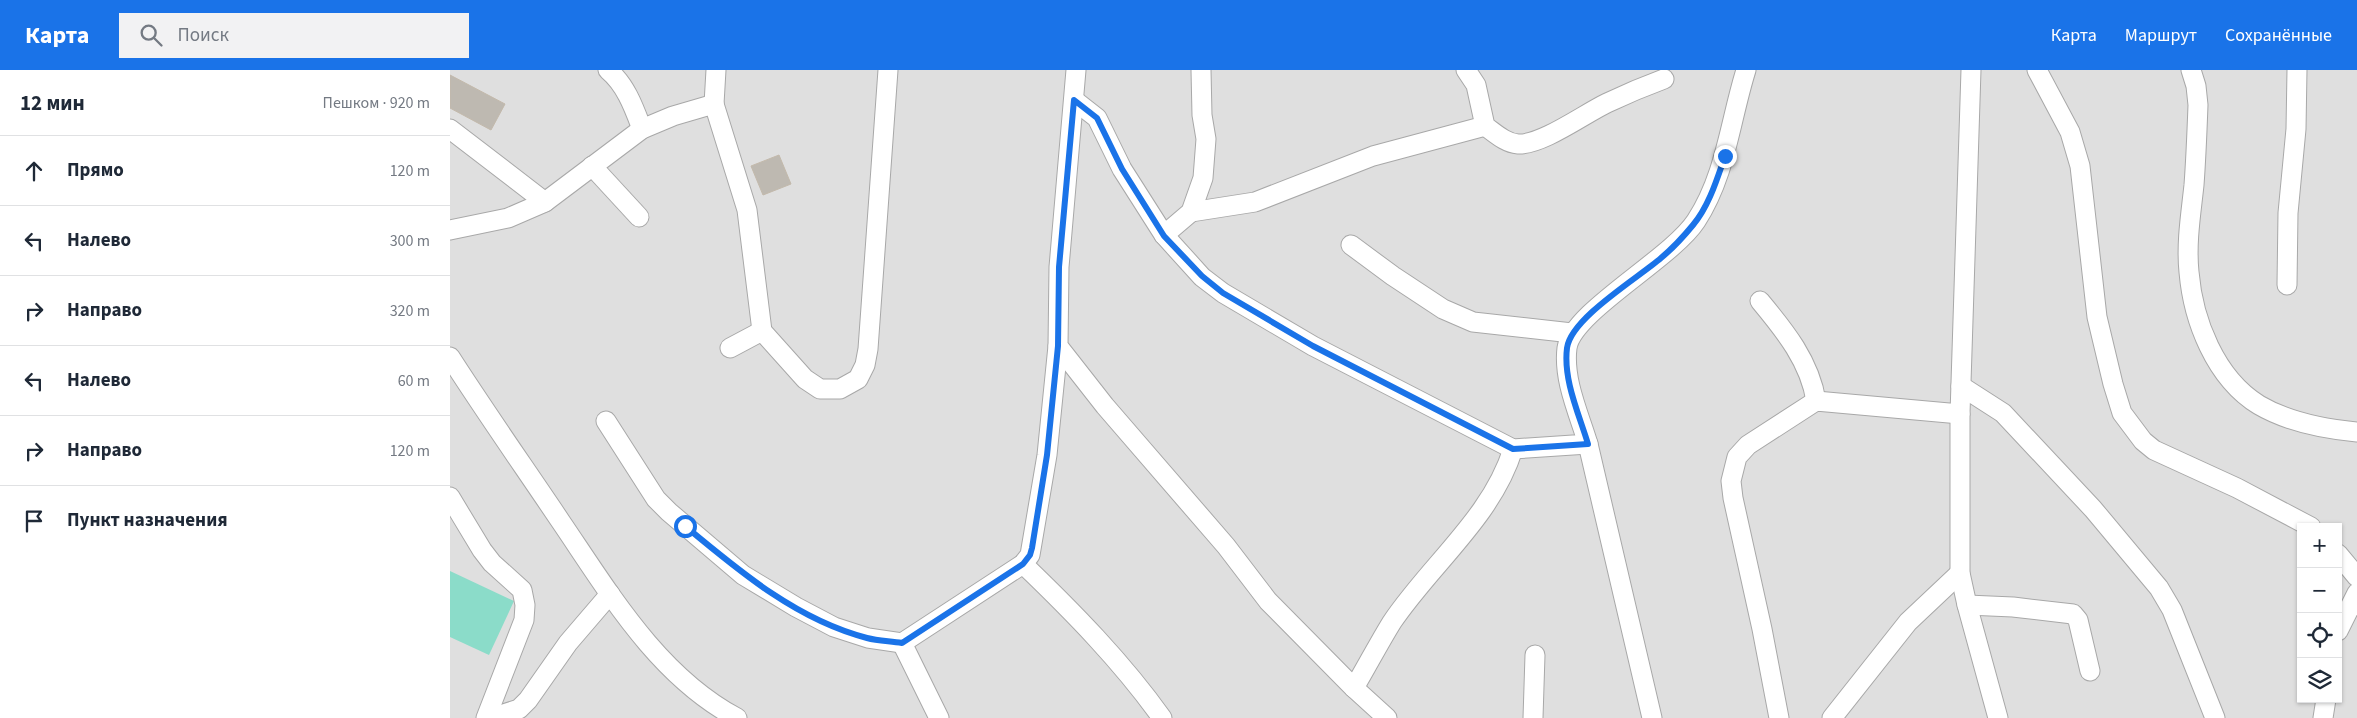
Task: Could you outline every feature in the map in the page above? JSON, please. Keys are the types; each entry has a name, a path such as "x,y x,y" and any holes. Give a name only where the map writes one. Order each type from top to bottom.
{"lane":[{"path":"608,70 634,105 642,129"},
{"path":"716,70 714,104 746,210 762,331 805,380 820,389 840,389 858,379 866,365 888,70"},
{"path":"606,421 656,498 669,512 744,575 796,607 834,627 868,638 902,643 1023,564 1030,555 1047,455 1058,346 1059,267 1076,70"},
{"path":"1164,236 1191,212 1203,178 1206,153 1201,70"},
{"path":"1466,70 1476,85 1485,126 1509,142 1533,142 1607,103 1664,79"},
{"path":"1652,718 1588,444 1570,382 1567,357 1572,333 1617,291 1662,257 1694,224 1707,204 1718,176 1746,70"},
{"path":"1971,70 1960,414 1960,573 1998,718"},
{"path":"2037,70 2070,132 2080,166 2097,317 2122,413 2143,441 2154,450 2237,488 2303,523"},
{"path":"2190,70 2196,86 2198,105 2189,271 2194,306 2204,340 2227,374 2248,397 2259,404 2277,414 2299,421 2335,430 2357,432"},
{"path":"2287,285 2288,213 2296,129 2297,70"},
{"path":"1074,100 1097,118 1122,169 1164,236 1202,276 1245,308 1313,346 1513,449 1588,444"},
{"path":"450,230 508,218 545,202 642,129 674,116 714,104"},
{"path":"1191,212 1255,202 1374,156 1485,126"},
{"path":"450,129 545,202"},
{"path":"592,166 639,217"},
{"path":"1351,245 1443,309 1473,322 1572,333"},
{"path":"1760,301 1783,330 1811,374 1816,401"},
{"path":"730,348 762,331"},
{"path":"1058,346 1105,406 1226,546 1268,600 1354,688 1387,718"},
{"path":"450,357 505,442 610,594 646,640 696,692 737,718"},
{"path":"1961,386 2003,413 2093,509 2159,588 2172,610 2215,718"},
{"path":"1779,718 1731,481 1737,457 1748,445 1816,401 1960,414"},
{"path":"1354,688 1392,622 1492,495 1506,470 1513,449"},
{"path":"450,497 487,557 522,590 526,605 524,620 486,718"},
{"path":"2342,559 2357,577"},
{"path":"1023,564 1087,628 1142,690 1162,718"},
{"path":"1832,718 1908,622 1960,573"},
{"path":"2342,623 2357,593"},
{"path":"491,718 519,709 528,700 568,643 610,594"},
{"path":"1967,605 2013,607 2073,614 2078,620 2090,670"},
{"path":"902,643 939,718"},
{"path":"1533,718 1535,655"},
{"path":"2323,718 2325,703"}],"shaded area":[{"path":"450,70 2357,70 2357,718 450,718"}],"green space":[{"path":"450,571 514,601 489,655 450,637"}],"building":[{"path":"450,75 505,104 491,130 450,108"},
{"path":"779,155 791,184 763,195 751,166"}],"route":[{"path":"685,526 744,575 796,607 834,627 868,638 902,643 1023,564 1030,555 1032,548 1047,455 1058,346 1059,267 1074,100 1097,118 1122,169 1164,236 1190,265 1223,293 1245,308 1313,346 1513,449 1588,444 1570,382 1567,347 1572,333 1576,327 1617,291 1662,257 1694,224 1707,204 1725,156"}]}
